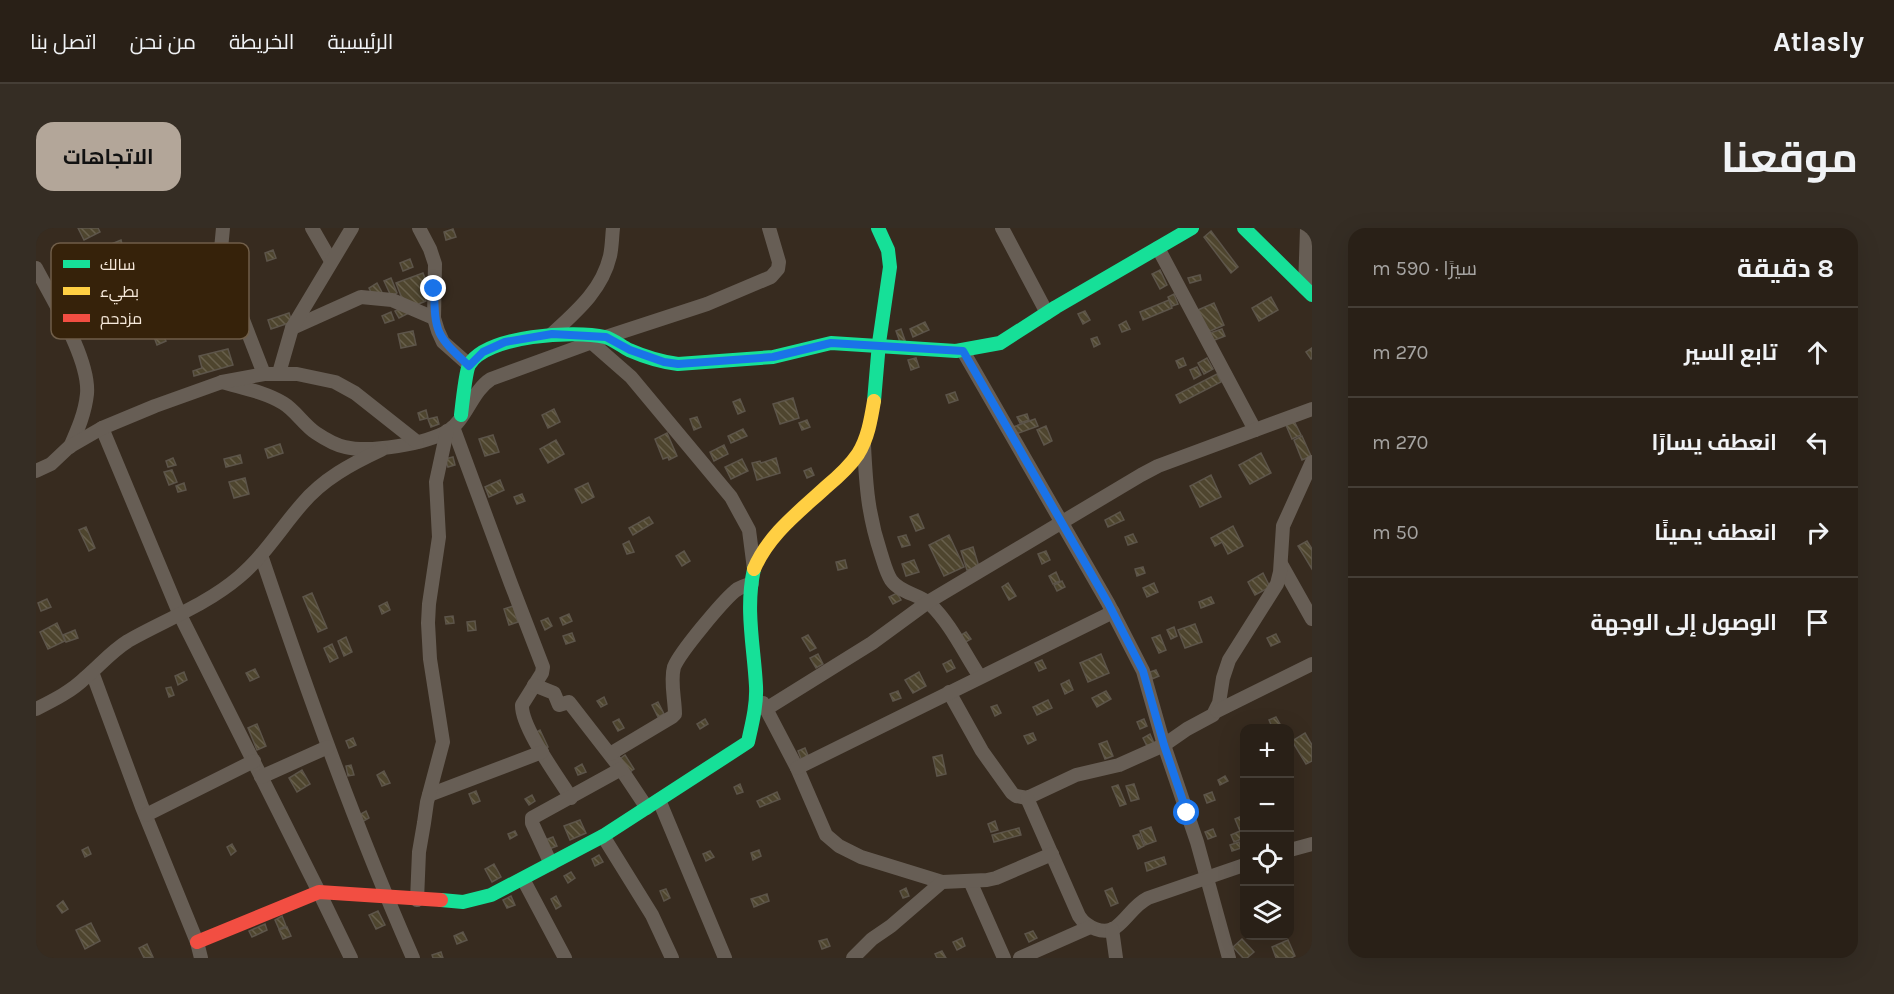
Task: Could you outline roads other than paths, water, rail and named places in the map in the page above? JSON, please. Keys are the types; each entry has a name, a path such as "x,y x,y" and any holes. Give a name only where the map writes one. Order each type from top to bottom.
{"street":[{"path":"221,243 223,228"},
{"path":"312,228 331,261"},
{"path":"279,373 292,328 352,228"},
{"path":"419,228 435,264 434,318 438,331 443,342 469,366"},
{"path":"552,334 580,308 599,285 610,257 613,228"},
{"path":"222,382 272,397 285,404 314,432 333,443 357,448 417,442 454,425 481,388 491,379 591,342 707,304 771,277 778,269 780,262 769,228"},
{"path":"754,569 767,545 843,471 858,454 864,442 872,408 889,274 890,256 884,237 878,228"},
{"path":"1002,228 1047,313"},
{"path":"417,900 419,852 429,795 442,742 430,659 428,623 439,537 436,482 469,366 483,352 505,342 552,334 606,337 630,350 664,362 678,364 773,357 831,343 963,351 1006,341 1047,313 1191,228"},
{"path":"1244,228 1308,291"},
{"path":"1307,228 1308,291"},
{"path":"1158,248 1255,430"},
{"path":"36,268 51,296"},
{"path":"292,328 361,297 392,300 434,318"},
{"path":"249,335 264,374"},
{"path":"69,447 81,422 87,391 82,362 73,339"},
{"path":"197,942 319,892 463,903 479,900 603,836 748,742 756,691 750,635 754,569 748,530 731,498 631,377 591,342"},
{"path":"963,351 1113,612 1146,678 1164,745 1191,823 1229,958"},
{"path":"36,471 51,464 69,447 102,428 222,382 264,374 297,374 335,382 355,393 417,442"},
{"path":"766,709 872,643 928,602 1158,466 1312,409"},
{"path":"454,425 543,667 542,674 522,708 542,752 571,798"},
{"path":"102,428 180,615 351,958"},
{"path":"864,442 866,496 870,519 891,580 897,587 928,602 940,615 980,677"},
{"path":"36,709 58,698 129,641 216,594 261,555 302,503 321,485 337,472 388,446"},
{"path":"1217,711 1229,660 1277,584 1281,564 1283,526 1312,462"},
{"path":"261,555 328,747 386,897 413,958"},
{"path":"1281,564 1312,619"},
{"path":"610,754 675,714 673,674 676,665 732,593 742,586 752,584"},
{"path":"797,768 1113,612"},
{"path":"949,692 982,751 1012,793 1027,798 1076,775 1109,769 1164,745 1187,729 1208,719 1217,711 1312,664"},
{"path":"92,672 197,942 201,958"},
{"path":"534,685 554,693 560,705 568,702 621,770 653,804 725,958"},
{"path":"756,691 797,768 820,825 826,836 839,846 861,856 942,882 996,878 1052,854"},
{"path":"261,777 328,747"},
{"path":"429,795 542,752"},
{"path":"146,815 254,761"},
{"path":"551,864 532,823 532,818 621,770"},
{"path":"1027,798 1079,916 1090,927 1098,930 1118,926 1141,901 1240,867"},
{"path":"603,836 652,915 672,958"},
{"path":"1294,849 1312,844"},
{"path":"523,879 565,958"},
{"path":"970,881 1004,958"},
{"path":"853,958 872,939 891,926 942,882"},
{"path":"1020,958 1090,927"},
{"path":"1112,929 1116,958"}]}
